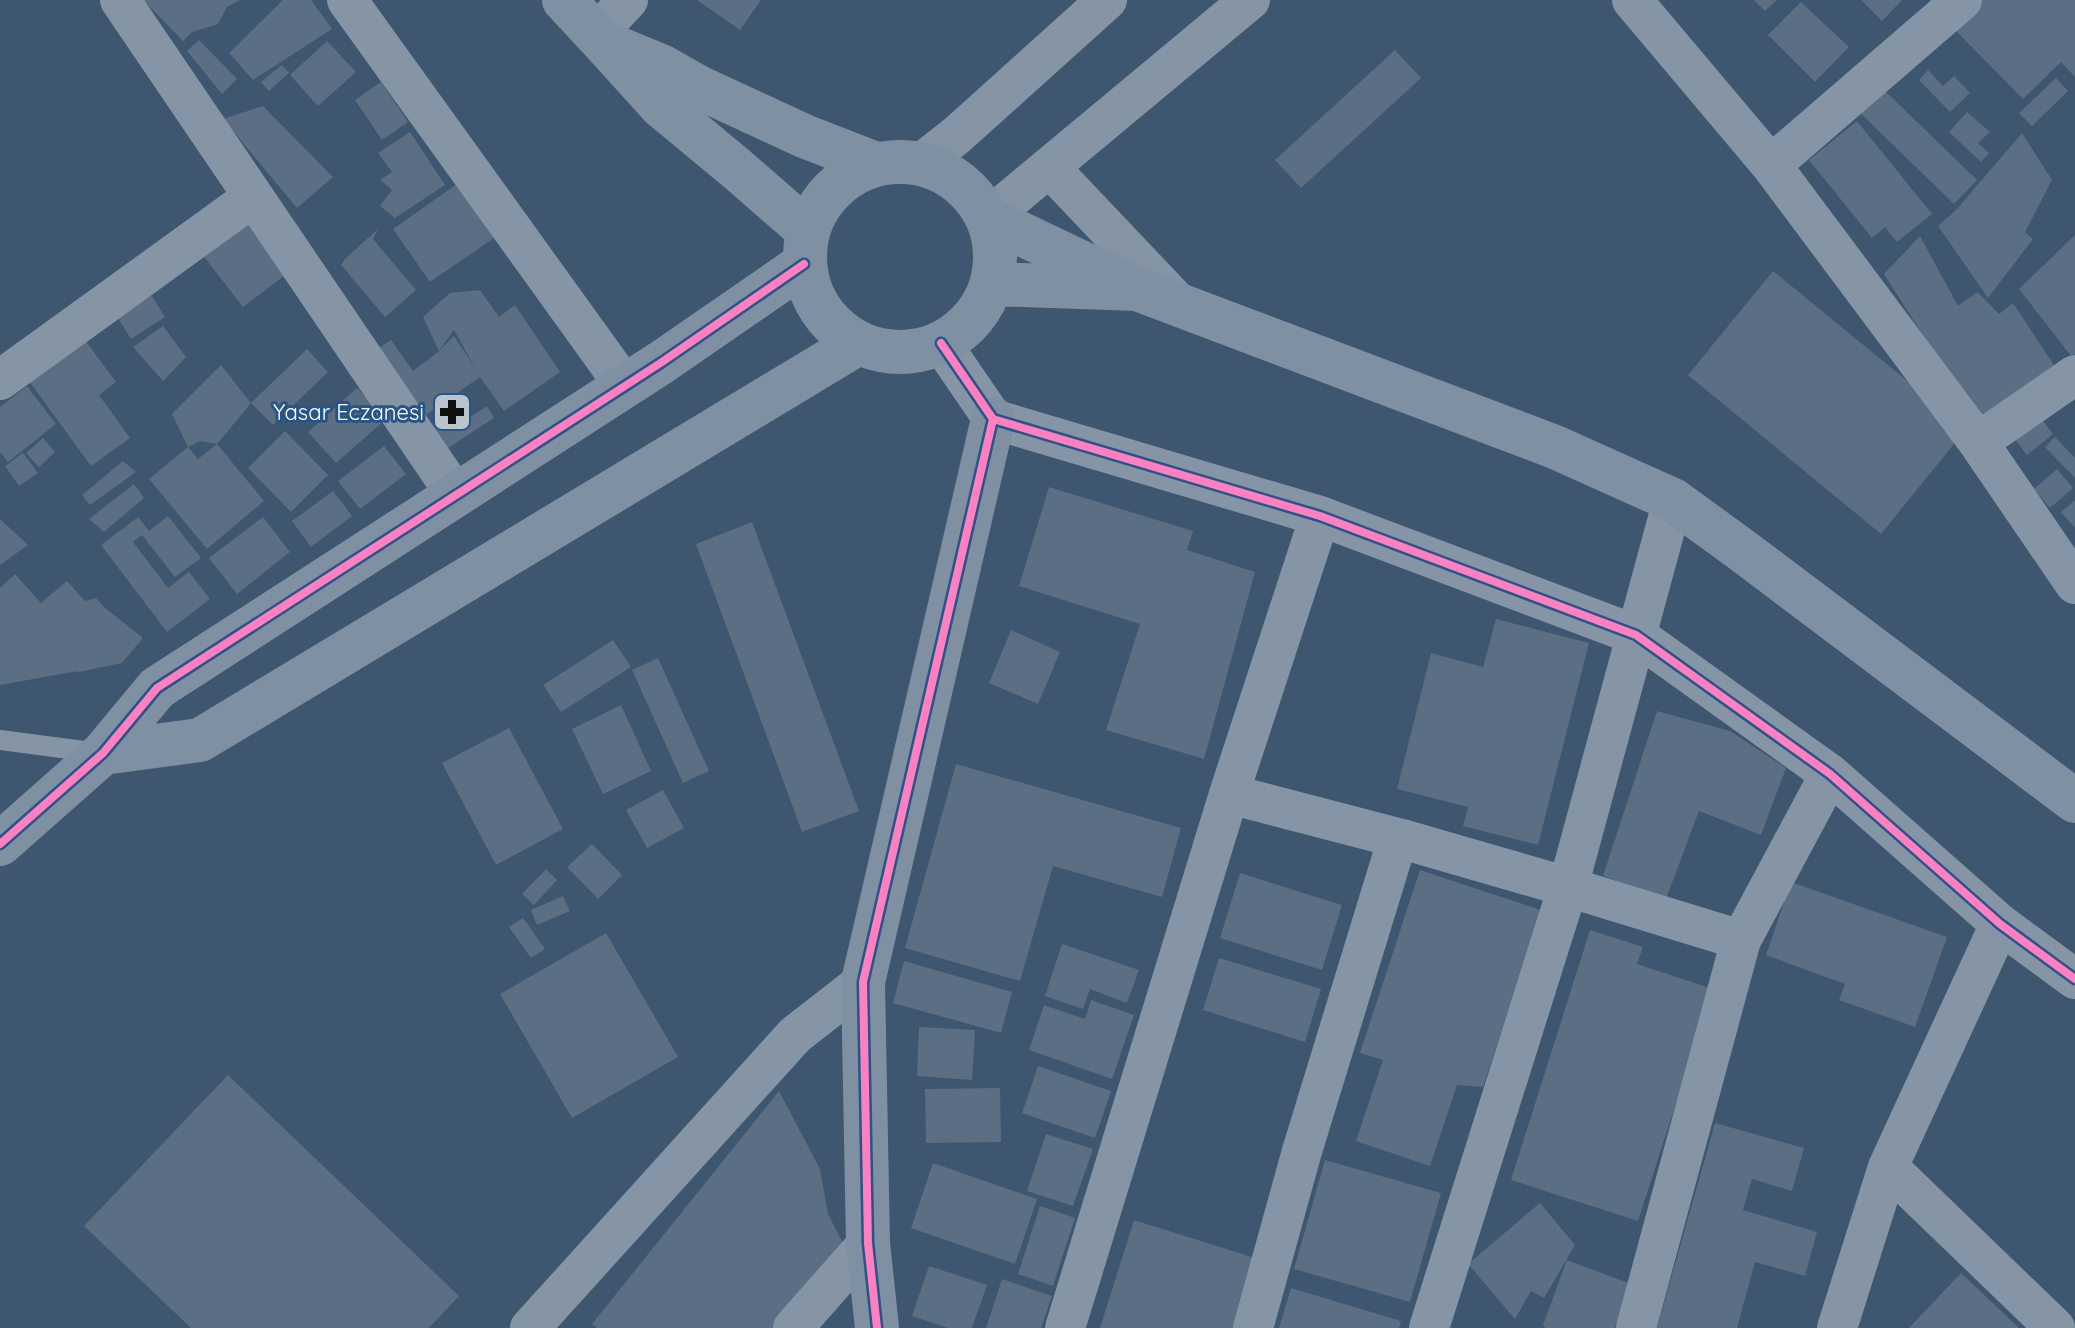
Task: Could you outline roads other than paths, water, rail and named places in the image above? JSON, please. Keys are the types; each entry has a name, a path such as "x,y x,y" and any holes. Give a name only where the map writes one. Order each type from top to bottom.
{"street":[{"path":"120,0 456,495"},
{"path":"347,0 625,386"},
{"path":"564,0 661,106 737,169 805,247"},
{"path":"600,38 628,0"},
{"path":"920,164 957,135 1107,0"},
{"path":"988,218 1250,0"},
{"path":"1632,0 1771,165 1978,442 2075,584"},
{"path":"1771,165 1962,0"},
{"path":"600,38 804,136 876,164"},
{"path":"876,164 920,164 942,171 969,191 988,218 996,251 992,284 977,314 953,337 923,350 890,353 857,344 830,324 811,296 805,247 822,200 846,177 876,164"},
{"path":"1049,167 1180,305"},
{"path":"0,380 253,197"},
{"path":"988,218 1137,289 1555,447 1673,500 2075,801"},
{"path":"0,844 103,753 157,688 625,386 805,247"},
{"path":"992,284 1137,289"},
{"path":"941,343 993,419 1320,516 1636,635 1830,774 2000,924 2075,979"},
{"path":"103,753 200,740 857,344"},
{"path":"1978,442 2075,375"},
{"path":"877,1328 868,1243 863,982 993,419"},
{"path":"1429,1328 1568,887 1673,500"},
{"path":"1065,1328 1229,794 1320,516"},
{"path":"1636,1328 1741,940 1830,774"},
{"path":"1229,794 1398,838 1741,940"},
{"path":"1253,1328 1302,1151 1398,838"},
{"path":"1837,1328 1888,1167 2000,924"},
{"path":"530,1328 795,1035 863,982"},
{"path":"1888,1167 2055,1328"},
{"path":"793,1328 868,1243"}],"lane":[{"path":"0,740 103,753"}],"place":[{"name":"Yasar Eczanesi","path":"452,412"}]}
